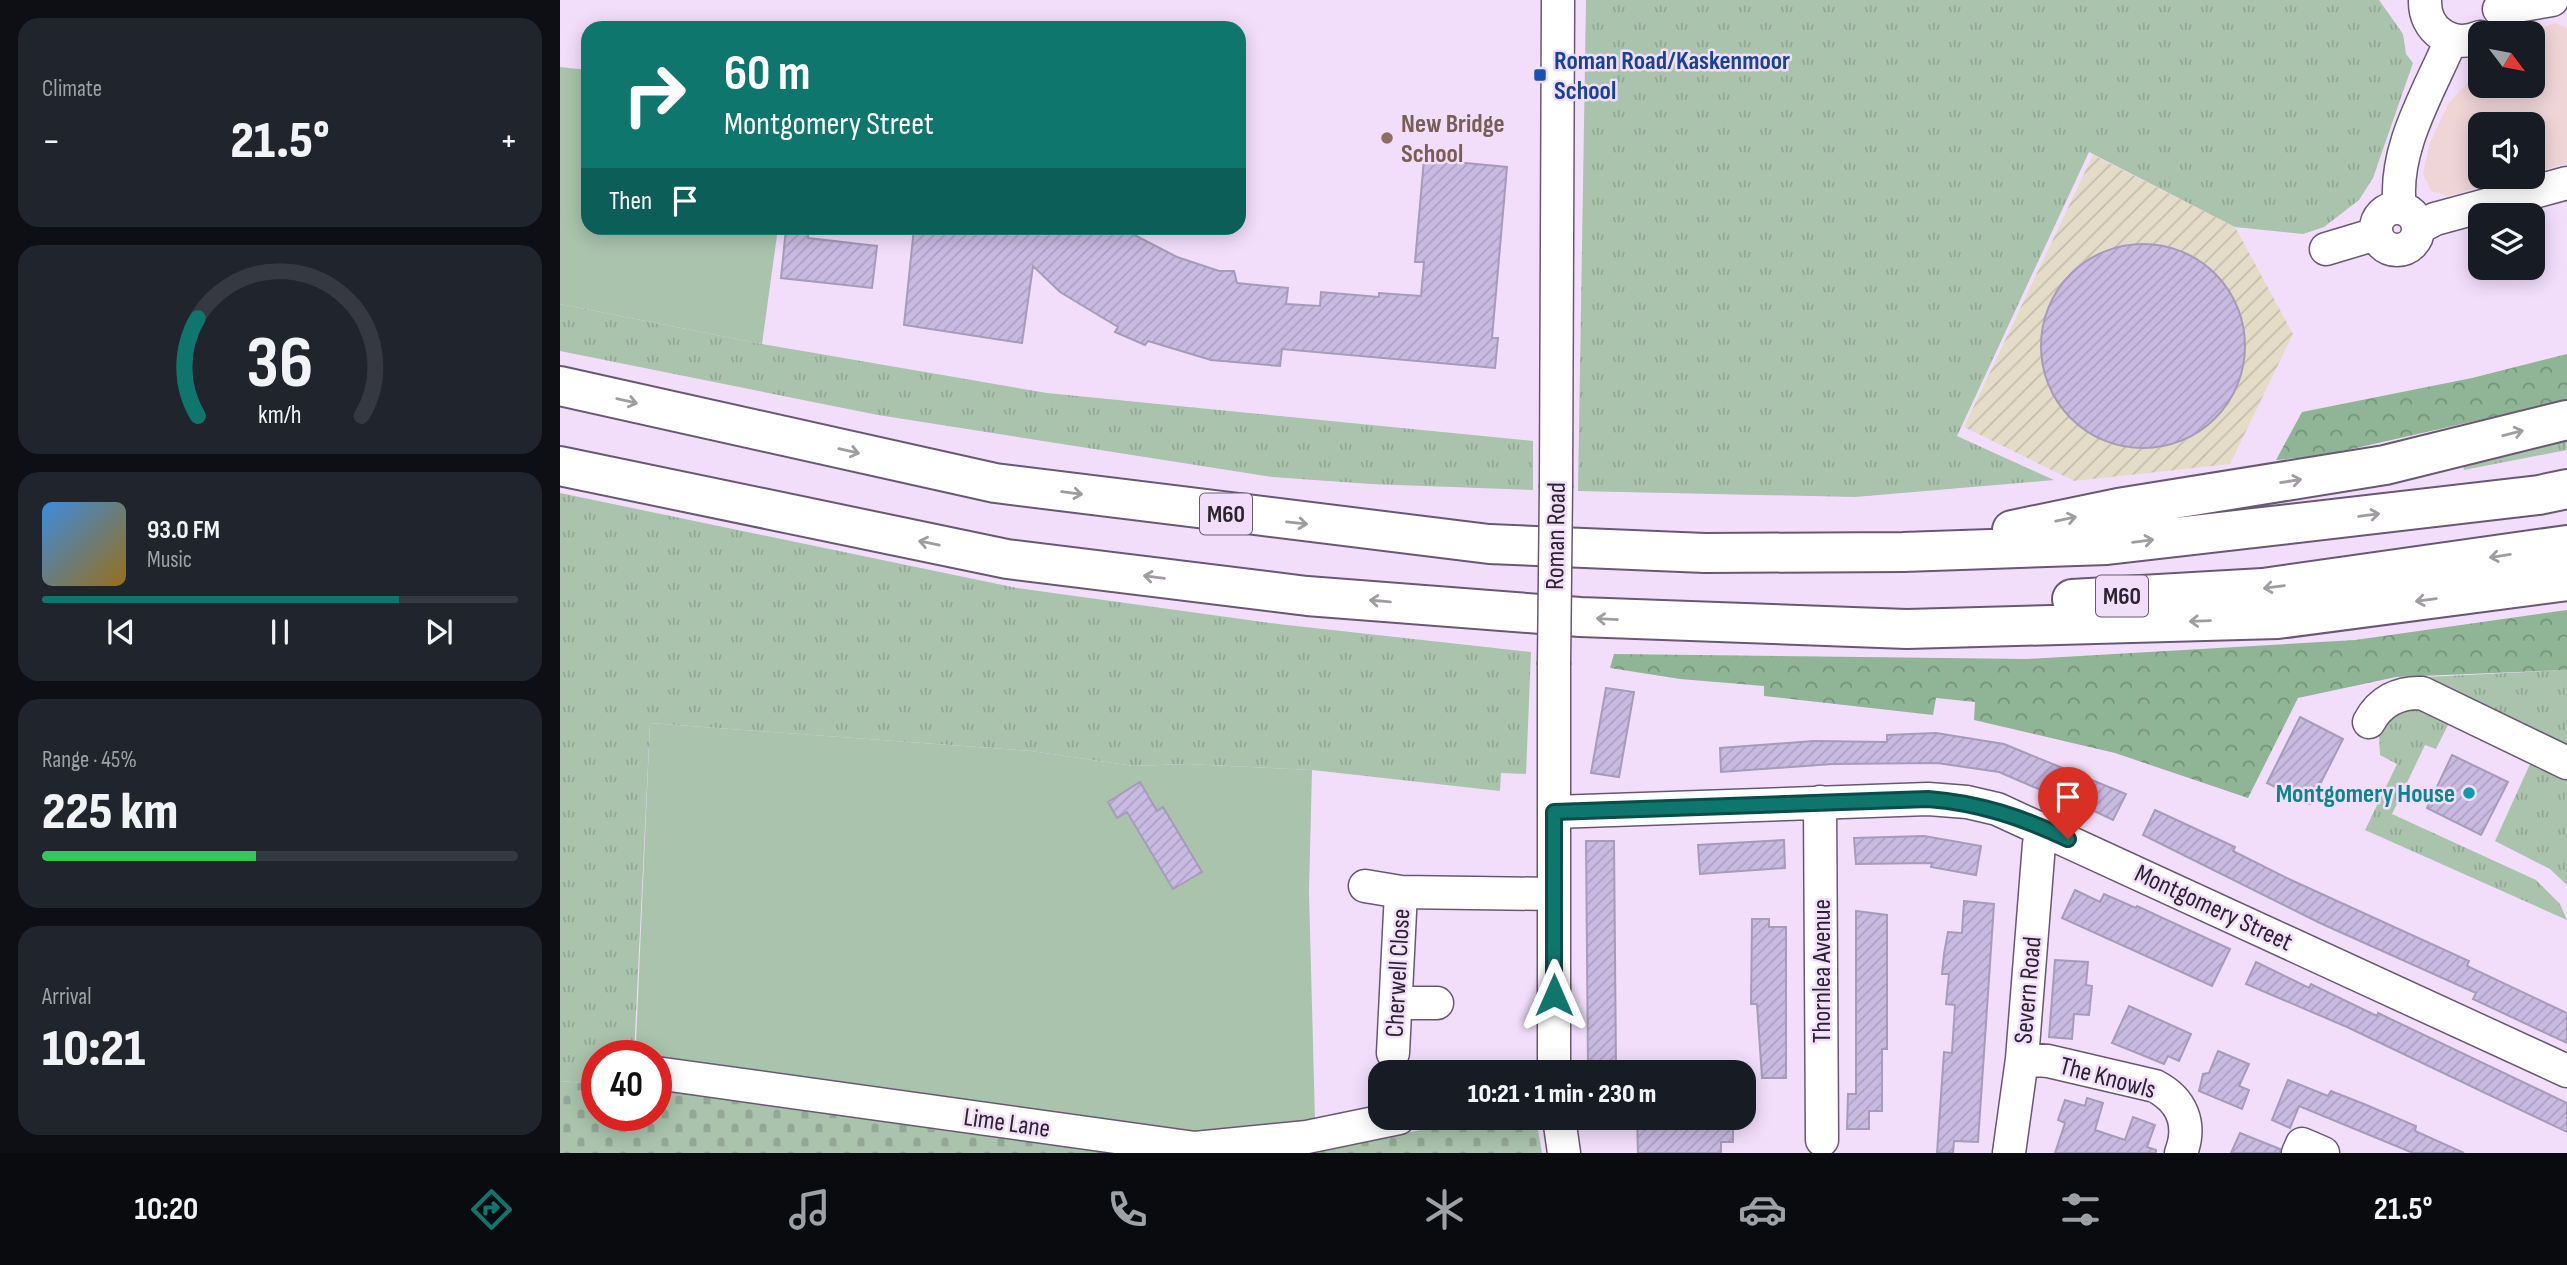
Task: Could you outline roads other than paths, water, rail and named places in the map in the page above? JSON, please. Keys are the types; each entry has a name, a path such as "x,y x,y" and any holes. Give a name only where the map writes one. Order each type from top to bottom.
{"highway":[{"name":"M60","path":"560,386 995,483 1285,521 1489,544 1706,553 1903,552 2107,545 2539,495 2567,489"},
{"name":"M60","path":"1903,552 2118,509 2385,465 2567,419"},
{"name":"M60","path":"560,466 1007,559 1307,596 1675,623 1907,629 2277,619 2567,581"},
{"name":"M60","path":"1675,623 2263,588 2567,545"}],"street":[{"name":"Roman Road","path":"1554,1060 1558,0"},
{"path":"2409,218 2398,192 2407,144 2466,39 2435,30 2429,22 2425,0"},
{"path":"2494,14 2552,0"},
{"path":"2326,249 2376,234 2376,224 2381,215 2390,209 2409,218 2435,219 2567,183"},
{"path":"2369,722 2375,711 2388,700 2406,692 2422,693 2567,763"},
{"name":"Montgomery Street","path":"1554,812 1928,799 1967,802 1997,809 2567,1071"},
{"name":"Thornlea Avenue","path":"1820,802 1828,1148"},
{"name":"Severn Road","path":"2009,1153 2010,1127 2022,1059 2039,844 2043,828"},
{"name":"Cherwell Close","path":"1365,886 1401,892 1554,894"},
{"name":"Cherwell Close","path":"1393,1053 1398,1003 1401,892"},
{"path":"1398,1003 1437,1003"},
{"name":"The Knowls","path":"2022,1059 2048,1061 2102,1073 2155,1086 2171,1094 2186,1117 2185,1142 2181,1153"},
{"name":"Lime Lane","path":"672,1075 1195,1148 1307,1137 1368,1124"},
{"path":"1561,1130 1564,1153"},
{"path":"2298,1153 2302,1144 2323,1153"}],"place":[{"name":"Roman Road/Kaskenmoor School","path":"1540,75"},
{"name":"New Bridge School","path":"1387,138"},
{"name":"Montgomery House","path":"2469,793"}]}
